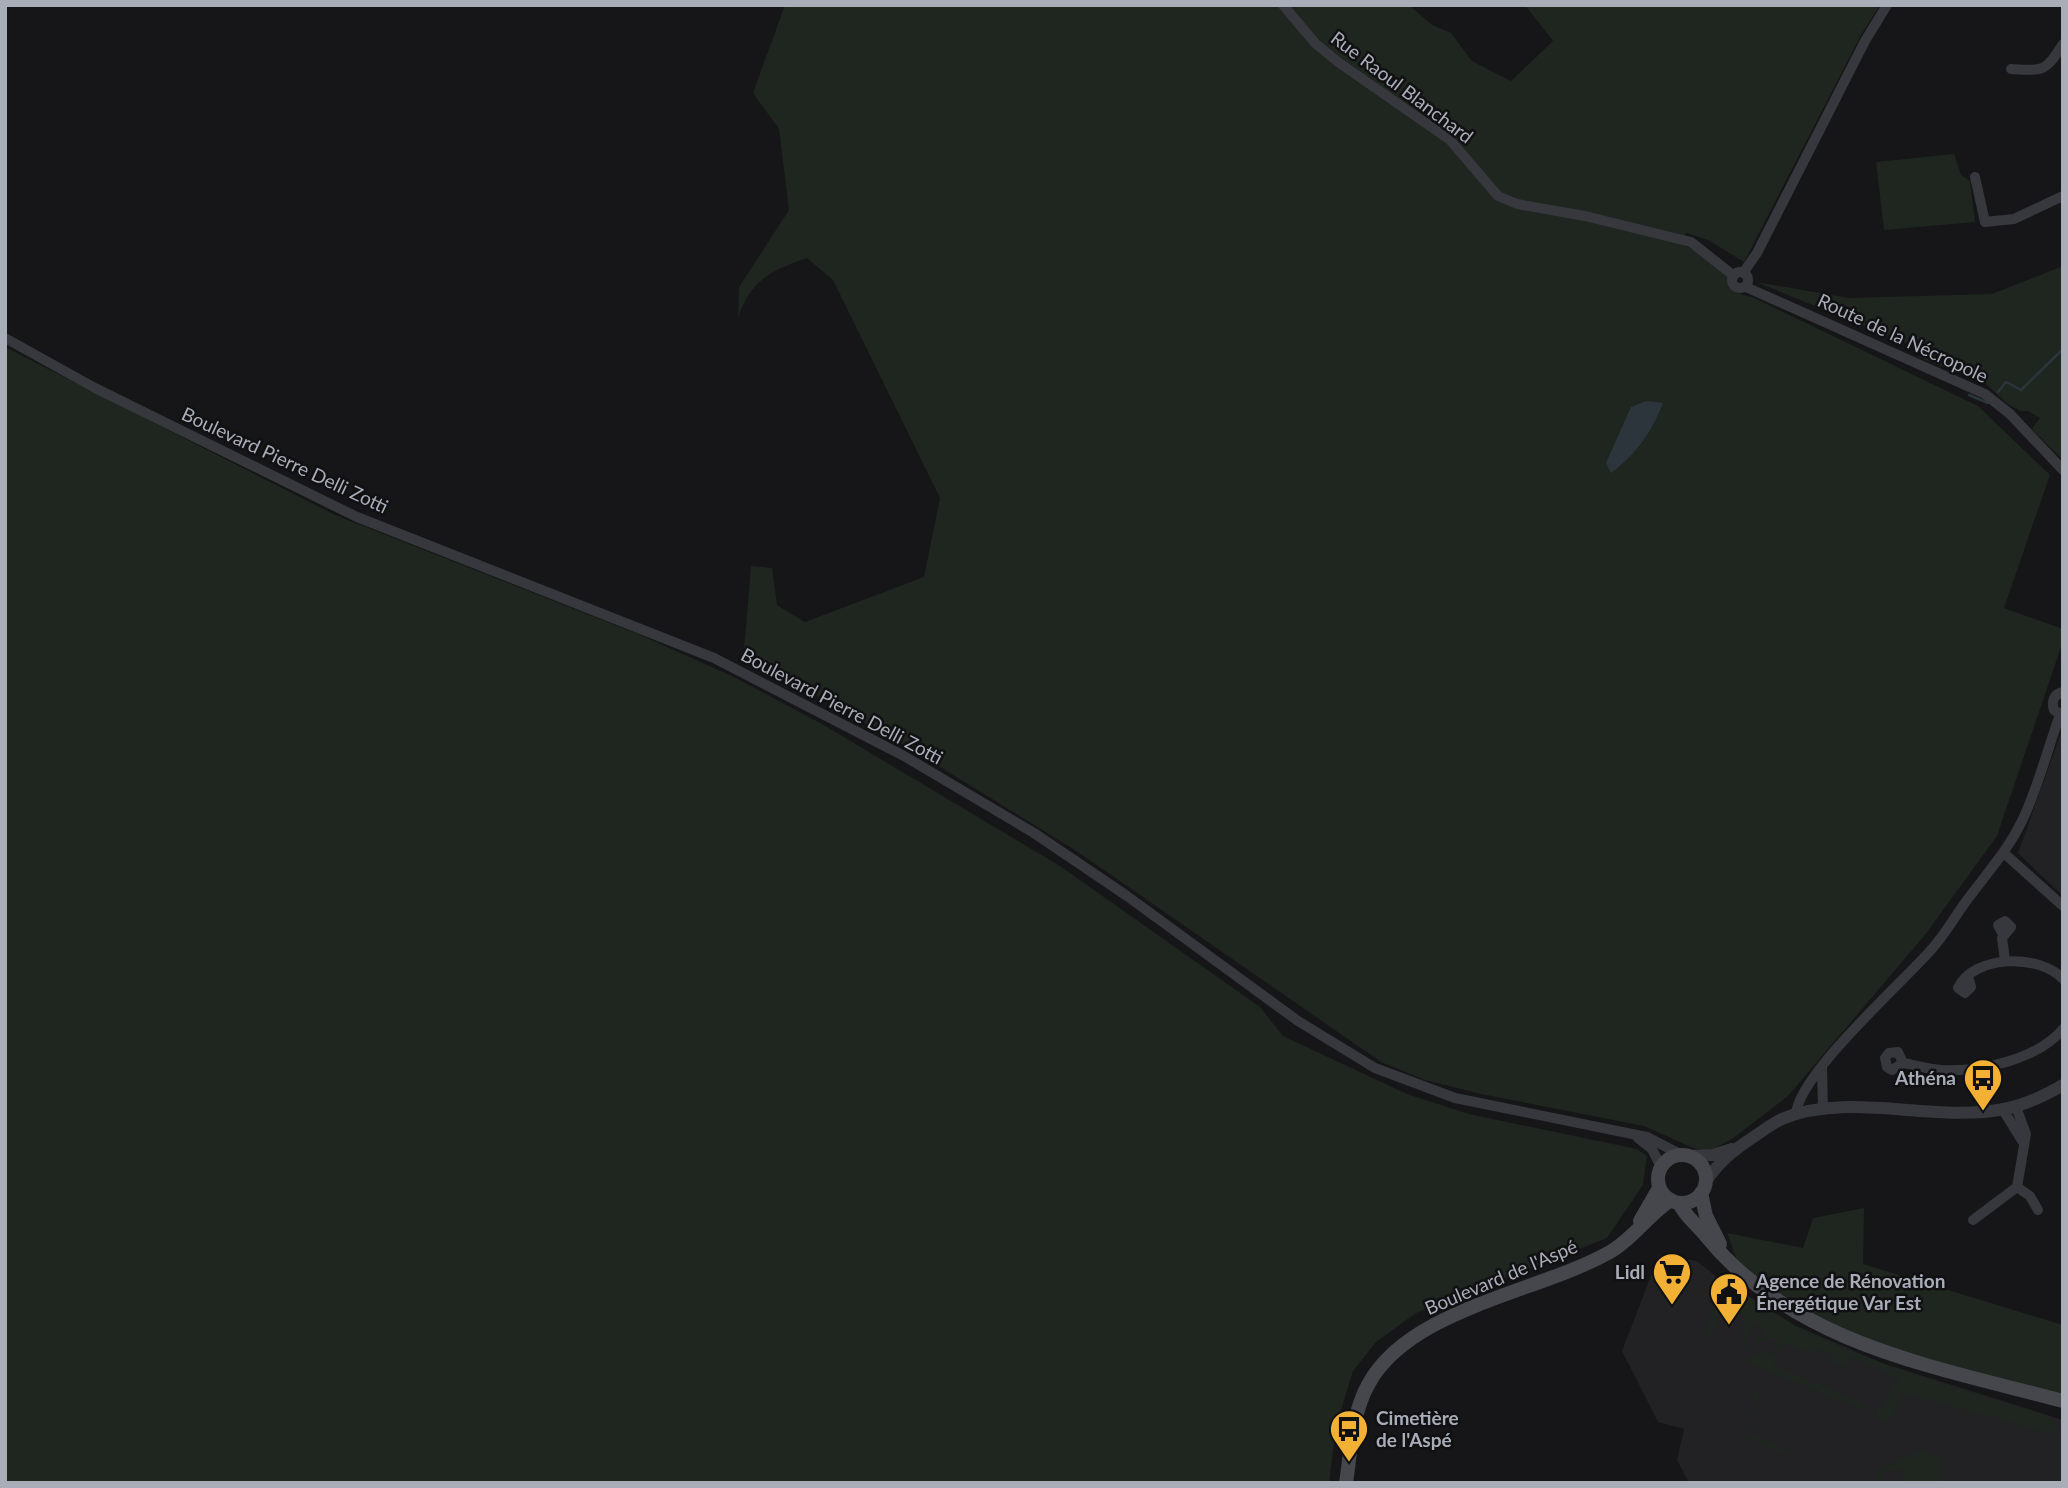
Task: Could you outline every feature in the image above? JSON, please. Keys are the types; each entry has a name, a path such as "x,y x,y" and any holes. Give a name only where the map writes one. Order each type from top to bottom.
{"main road":[{"path":"1740,1274 1714,1232 1703,1188 1702,1167 1686,1156 1670,1158 1661,1167 1659,1188 1675,1202 1725,1261 1740,1274 1787,1308 1826,1329 1965,1382 2063,1410"},
{"name":"Boulevard de l'Aspé","path":"1637,1228 1651,1198 1659,1188"},
{"path":"1675,1202 1692,1201 1703,1188"},
{"name":"Boulevard de l'Aspé","path":"1346,1483 1358,1409 1370,1382 1394,1349 1438,1323 1610,1252 1658,1207 1675,1202"},
{"path":"1942,1371 2063,1401"}],"street":[{"name":"Rue Raoul Blanchard","path":"1283,5 1315,43 1338,62 1450,140 1498,196 1517,204 1681,238 1703,249 1738,274"},
{"path":"1738,274 1757,253 1865,41 1887,5"},
{"path":"2011,69 2039,71 2048,68 2063,44"},
{"path":"1975,177 1984,222 2014,219 2063,196"},
{"name":"Route de la Nécropole","path":"1738,274 1748,282 1745,287 1985,394 2010,414 2063,470"},
{"name":"Boulevard Pierre Delli Zotti","path":"5,338 95,388 357,517 714,658 904,756 1034,833 1127,896 1298,1021 1375,1068 1455,1098 1636,1136 1659,1142 1686,1156"},
{"path":"1796,1115 1796,1106 1808,1084 1854,1029 1930,951 1972,892 2005,854 2024,818 2061,715 2054,710 2052,702 2056,695 2063,692"},
{"path":"2005,854 2063,906"},
{"path":"2003,934 2005,960"},
{"path":"1969,976 2005,960 2039,964 2063,979"},
{"path":"1903,1063 1939,1070 1989,1066 2039,1047 2063,1029"},
{"path":"1822,1068 1823,1110"},
{"path":"1703,1188 1716,1166 1739,1147 1782,1119 1823,1110 1960,1112 2009,1108 2063,1085"},
{"path":"1973,1220 2017,1187 2025,1144 2009,1108"},
{"path":"1636,1136 1652,1149 1661,1167"},
{"path":"1686,1156 1713,1155 1739,1147"},
{"path":"2017,1187 2030,1196 2038,1210"}],"shaded area":[{"path":"785,5 1409,5 1432,25 1451,33 1472,61 1511,81 1553,41 1525,5 1880,5 1861,35 1744,262 1708,240 1686,233 1681,243 1716,264 1737,293 1752,297 1978,406 2050,475 2004,608 2063,629 2063,641 1997,836 1925,935 1788,1096 1732,1139 1709,1151 1693,1148 1644,1126 1481,1094 1425,1080 1381,1062 1078,852 916,752 753,660 744,650 751,566 772,568 777,605 805,622 924,577 940,498 833,280 807,258 794,263 773,273 756,286 738,318 739,287 789,210 779,129 753,93"},
{"path":"1954,154 1961,175 1970,181 1975,222 1884,230 1876,162"},
{"path":"2063,266 2063,460 2032,429 2040,418 2009,405 1986,384 1918,357 1922,349 1756,282 1849,298 1992,294"},
{"path":"5,347 335,515 645,637 734,677 822,724 1060,866 1260,1007 1283,1036 1407,1094 1469,1114 1637,1149 1647,1156 1643,1185 1607,1238 1416,1313 1376,1342 1353,1371 1336,1426 1329,1483 5,1483"},
{"path":"1646,401 1663,403 1642,442 1611,473 1606,463 1631,407"},
{"path":"2063,727 2063,896 2018,853"},
{"path":"1864,1208 1863,1264 2063,1325 2063,1396 1889,1347 1843,1330 1801,1310 1766,1287 1739,1262 1727,1233 1803,1248 1813,1218"},
{"path":"1659,1255 1697,1261 1755,1308 1882,1363 2063,1420 2063,1483 1689,1483 1677,1460 1684,1429 1658,1422 1622,1351"},
{"path":"1719,1283 1736,1289 1807,1332 1865,1357 2045,1415 2057,1428 2057,1435 1901,1393 1894,1415 1882,1421 1876,1418 1879,1404 1882,1410 1895,1382 1900,1379 1850,1356 1844,1366 1832,1362 1834,1356 1816,1348 1813,1353 1783,1343 1779,1351 1773,1348 1779,1344 1777,1338 1765,1338 1756,1345 1755,1341 1767,1336 1759,1321 1749,1330 1744,1348 1746,1333 1741,1331 1746,1320 1744,1315 1720,1304 1712,1338 1705,1341"},
{"path":"1764,1352 1777,1356 1774,1364 1780,1368 1861,1402 1860,1405 1864,1407 1869,1401 1869,1406 1863,1410 1748,1363 1747,1358"},
{"path":"1761,1390 1747,1433 1789,1450 1786,1454 1745,1438 1755,1399 1752,1394"},
{"path":"1923,1450 1942,1461 1937,1477 1942,1480 1940,1483 1905,1483 1901,1469 1883,1472 1884,1479 1875,1474 1880,1469"}],"waterway":[{"path":"1998,392 2006,382 2021,390 2063,349"},
{"path":"1969,395 1988,403"}],"place":[{"name":"Athéna","path":"1983,1112"},
{"name":"Lidl","path":"1672,1306"},
{"name":"Agence de Rénovation Énergétique Var Est","path":"1729,1326"},
{"name":"Cimetière de l'Aspé","path":"1349,1463"}]}
